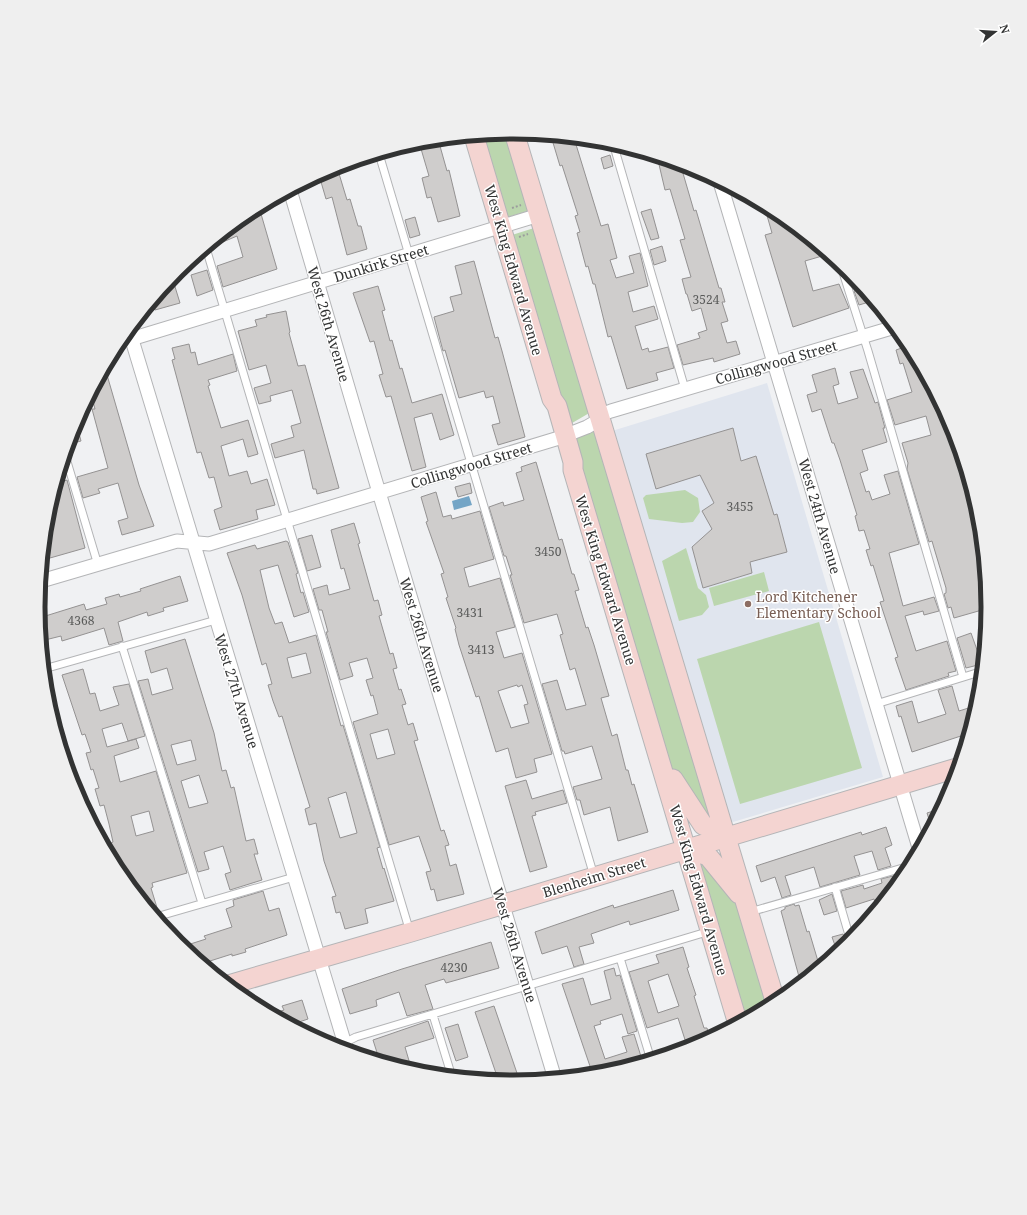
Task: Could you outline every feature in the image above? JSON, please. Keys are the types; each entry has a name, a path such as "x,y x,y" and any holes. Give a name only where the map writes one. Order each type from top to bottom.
{"main road":[{"path":"516,139 727,836 774,997"},
{"name":"West King Edward Avenue","path":"475,141 552,399 556,406 573,462 573,470 656,744 737,1019"},
{"path":"656,744 677,786 700,822 727,836"},
{"name":"Blenheim Street","path":"234,983 594,878 727,836 953,769"},
{"path":"686,849 708,856 712,860 738,892 749,912"}],"street":[{"name":"West 24th Avenue","path":"722,187 918,844"},
{"name":"West 26th Avenue","path":"292,195 379,493 554,1074"},
{"name":"Dunkirk Street","path":"134,333 224,311 539,215"},
{"name":"Collingwood Street","path":"46,580 177,541 209,544 565,436 594,423 600,415 890,329"},
{"name":"West 27th Avenue","path":"131,337 294,877 341,1043"}],"lane":[{"path":"615,150 685,389"},
{"path":"380,159 594,878"},
{"path":"207,253 410,932"},
{"path":"844,275 963,677"},
{"path":"68,464 98,565"},
{"path":"49,668 216,620"},
{"path":"122,646 202,903"},
{"path":"876,704 977,673"},
{"path":"749,912 903,868"},
{"path":"161,916 294,877"},
{"path":"835,887 849,935"},
{"path":"346,1044 356,1037 710,931"},
{"path":"620,958 650,1055"},
{"path":"433,1015 450,1072"}],"path":[{"path":"509,208 522,204"},
{"path":"518,237 531,233"}],"shaded area":[{"name":"Lord Kitchener Elementary School","path":"767,383 883,777 733,822 730,820 612,431"}],"green space":[{"path":"508,139 528,211 508,217 483,140"},
{"path":"534,228 591,412 567,426 512,235"},
{"path":"596,427 713,817 706,822 675,779 659,735 574,451 574,439"},
{"path":"685,490 698,498 700,512 693,522 682,523 649,519 643,498 646,495"},
{"path":"686,548 698,588 706,595 709,607 702,615 679,621 662,561"},
{"path":"764,572 769,591 714,606 709,588"},
{"path":"819,622 862,768 740,804 697,659"},
{"path":"706,860 736,896 768,1001 742,1016 696,863"}],"water":[{"path":"469,496 472,505 454,510 452,501"}],"building":[{"path":"552,141 576,143 601,226 608,224 617,258 610,260 616,278 634,273 629,256 640,253 648,286 628,292 633,312 654,306 658,319 635,326 642,350 648,348 649,352 668,347 674,368 656,373 658,380 627,389 611,336 608,337 595,284 593,284 588,266 586,267 577,233 580,232 575,216 578,215 562,165 560,166"},
{"path":"440,145 447,171 449,170 460,216 438,222 431,197 427,198 422,178 429,176 421,148"},
{"path":"610,155 613,166 604,169 601,158"},
{"path":"658,162 682,171 694,211 696,210 719,288 721,288 725,302 722,302 728,321 721,323 727,343 736,341 740,354 714,362 713,358 683,365 677,345 700,338 698,333 707,330 701,308 692,311 686,294 682,279 691,277 680,240 685,239 670,189 665,190"},
{"path":"339,173 347,200 350,199 358,226 361,226 367,249 347,255 332,197 326,199 321,181"},
{"path":"651,209 659,238 651,240 641,212"},
{"path":"261,213 277,269 223,287 217,266 243,257 237,236 219,244"},
{"path":"766,213 799,236 823,256 805,261 813,291 839,284 849,308 793,327 765,235 772,233"},
{"path":"415,217 420,235 410,238 405,220"},
{"path":"662,246 666,261 654,265 650,250"},
{"path":"474,261 495,338 498,337 525,437 498,445 492,425 500,423 493,396 486,398 484,391 459,398 445,350 443,351 434,317 454,311 450,297 462,294 455,266"},
{"path":"207,270 213,290 197,296 191,275"},
{"path":"174,284 180,303 155,310 154,307"},
{"path":"378,286 385,310 382,311 390,341 392,340 400,369 402,368 412,403 442,394 454,435 440,440 432,413 414,418 426,467 412,471 391,396 386,397 379,375 383,374 374,341 370,342 353,293"},
{"path":"858,290 869,302 859,305 854,291"},
{"path":"286,311 289,333 298,366 305,365 339,488 317,494 316,489 313,489 304,450 275,458 271,444 294,437 291,426 301,423 292,390 270,396 271,401 259,404 254,388 271,383 266,365 249,370 238,331 257,326 255,320 267,317 266,315"},
{"path":"189,344 191,353 195,352 198,365 233,354 237,371 208,380 210,385 208,386 221,428 248,420 258,454 248,457 243,439 221,446 229,476 247,471 251,484 267,479 275,505 256,510 258,519 220,530 214,510 222,507 214,477 209,478 201,452 197,453 172,360 175,359 172,348"},
{"path":"903,347 934,400 957,457 973,516 981,577 982,610 954,618 951,607 948,608 944,594 946,593 946,588 932,541 929,542 907,469 908,463 902,443 931,435 926,416 895,425 887,400 912,392 903,363 900,364 896,350"},
{"path":"835,368 839,384 833,386 838,404 858,398 850,372 863,369 875,403 878,402 885,428 883,428 887,442 862,450 868,470 860,473 866,492 869,491 872,500 890,494 884,475 898,471 919,544 889,553 903,606 934,597 939,611 924,615 923,611 905,616 916,651 947,641 956,671 948,673 949,676 906,690 895,658 898,657 880,602 884,601 873,565 871,566 866,550 870,549 864,530 859,531 855,516 857,515 840,460 834,443 832,443 821,409 812,412 807,395 817,392 812,375"},
{"path":"107,375 139,485 154,526 122,535 118,521 128,518 118,483 98,489 100,493 83,498 77,477 108,468 92,409 95,409 93,401"},
{"path":"733,428 741,461 756,456 774,515 777,514 787,552 750,562 752,573 703,588 692,547 712,529 702,511 714,503 700,475 656,489 646,454"},
{"path":"79,433 81,441 76,442"},
{"path":"536,462 559,540 562,539 572,574 574,574 579,590 575,591 586,628 588,627 594,645 609,696 601,698 612,736 617,734 626,770 628,770 632,785 634,784 648,832 618,841 610,807 584,815 580,800 577,800 573,787 602,779 592,746 565,754 564,751 562,751 542,684 557,680 566,710 586,705 575,668 570,670 560,635 563,634 557,614 524,623 510,575 512,575 506,556 504,556 489,507 503,502 504,506 524,500 516,473 522,471 521,467"},
{"path":"63,479 64,481 67,480 85,548 48,559 54,516"},
{"path":"470,483 472,493 458,497 455,487"},
{"path":"436,492 443,517 451,515 452,519 480,511 494,559 464,568 469,587 500,578 515,627 496,632 504,658 522,653 552,754 534,759 537,772 516,778 508,748 496,752 479,696 476,697 459,645 456,628 446,598 448,597 441,574 444,573 426,522 428,521 421,497","holes":["517,685 518,687 522,685 528,704 524,705 529,723 511,728 498,691"]},
{"path":"354,523 360,543 358,544 374,601 378,600 382,615 379,616 390,654 393,653 397,668 393,669 399,690 401,689 406,704 402,705 408,725 413,723 418,740 414,741 441,831 444,830 449,845 445,846 450,866 456,864 464,894 437,901 434,889 431,890 426,872 431,871 419,836 389,845 353,722 378,714 373,695 371,696 366,680 373,678 367,658 349,663 353,676 340,680 326,632 328,632 322,610 319,610 313,589 327,585 329,595 350,589 344,568 341,569 331,530","holes":["388,729 395,754 377,759 370,734"]},
{"path":"312,535 321,567 307,571 298,539"},
{"path":"286,541 288,542 298,573 296,574 301,593 303,592 309,612 294,617 278,565 260,570 269,608 275,624 282,622 289,643 316,635 341,726 343,725 380,847 377,848 394,901 365,909 368,923 345,929 340,912 336,913 332,897 336,896 324,861 316,823 309,825 305,809 310,807 282,716 279,717 268,685 272,684 266,663 262,665 242,595 227,553 255,545 257,549","holes":["306,653 311,673 292,678 287,658","346,792 357,833 340,838 328,798"]},
{"path":"180,576 188,601 163,608 164,611 148,616 147,612 118,622 123,641 109,645 104,628 62,641 61,636 46,640 45,616 84,604 86,610 107,604 105,598 119,594 120,597 141,591 140,589"},
{"path":"971,633 979,656 978,665 966,668 957,638"},
{"path":"185,639 214,733 222,771 226,770 231,788 234,787 246,841 254,839 258,854 254,854 262,880 230,890 225,874 231,872 223,846 204,852 209,869 198,872 138,681 148,679 152,695 173,689 167,668 151,673 145,651","holes":["191,740 196,760 177,765 171,745","199,775 208,803 189,808 181,781"]},
{"path":"83,669 90,694 95,693 100,711 119,705 113,687 129,684 145,736 128,741 122,723 102,729 107,747 136,739 139,748 114,756 120,782 156,771 187,873 152,883 153,887 151,888 157,911 142,893 113,850 111,843 113,842 104,805 100,806 95,789 99,788 93,769 91,770 86,753 91,752 85,734 82,735 62,675","holes":["149,811 154,831 136,836 131,816"]},
{"path":"952,686 959,711 971,707 964,735 912,752 901,716 899,717 896,706 912,701 918,723 946,714 938,690"},
{"path":"526,780 532,799 563,790 567,803 535,812 536,815 532,816 547,867 530,872 505,786"},
{"path":"936,810 930,822 927,813"},
{"path":"886,827 892,845 885,848 891,866 878,870 872,851 854,856 860,875 820,887 814,867 785,876 791,895 782,898 775,877 761,882 756,866 861,832 862,835"},
{"path":"893,876 895,880 876,904 874,899 846,908 841,891 863,885 864,889 882,883 881,879"},
{"path":"673,890 679,910 630,925 629,921 591,934 594,943 579,947 584,964 574,967 567,946 542,954 535,932 613,905 614,908"},
{"path":"263,891 269,911 279,908 287,935 245,949 246,952 232,956 232,954 210,961 211,963 209,963 188,945 206,939 204,936 232,927 226,909 234,906 233,900"},
{"path":"832,894 837,911 824,915 819,900"},
{"path":"794,904 795,906 799,905 818,963 800,979 781,911 785,909 785,907"},
{"path":"843,934 845,939 836,947 832,937"},
{"path":"491,942 499,968 446,983 444,979 425,985 433,1009 407,1016 399,992 376,1000 377,1006 350,1014 342,989"},
{"path":"683,947 689,967 687,968 696,995 694,996 704,1028 707,1028 708,1033 686,1043 678,1018 647,1028 629,972 659,963 656,955","holes":["668,974 679,1006 658,1013 648,981"]},
{"path":"614,968 616,976 620,975 637,1031 628,1034 622,1014 600,1021 601,1024 594,1026 605,1059 627,1052 622,1037 634,1034 641,1058 591,1069 562,984 583,978 591,1005 611,999 604,971"},
{"path":"302,1000 308,1019 297,1023 277,1012 284,1010 282,1006"},
{"path":"494,1006 518,1076 497,1075 475,1012"},
{"path":"428,1021 434,1038 405,1047 410,1064 378,1056 373,1040"},
{"path":"458,1024 468,1057 456,1061 445,1028"}],"place":[{"name":"Lord Kitchener Elementary School","path":"748,604"}]}
